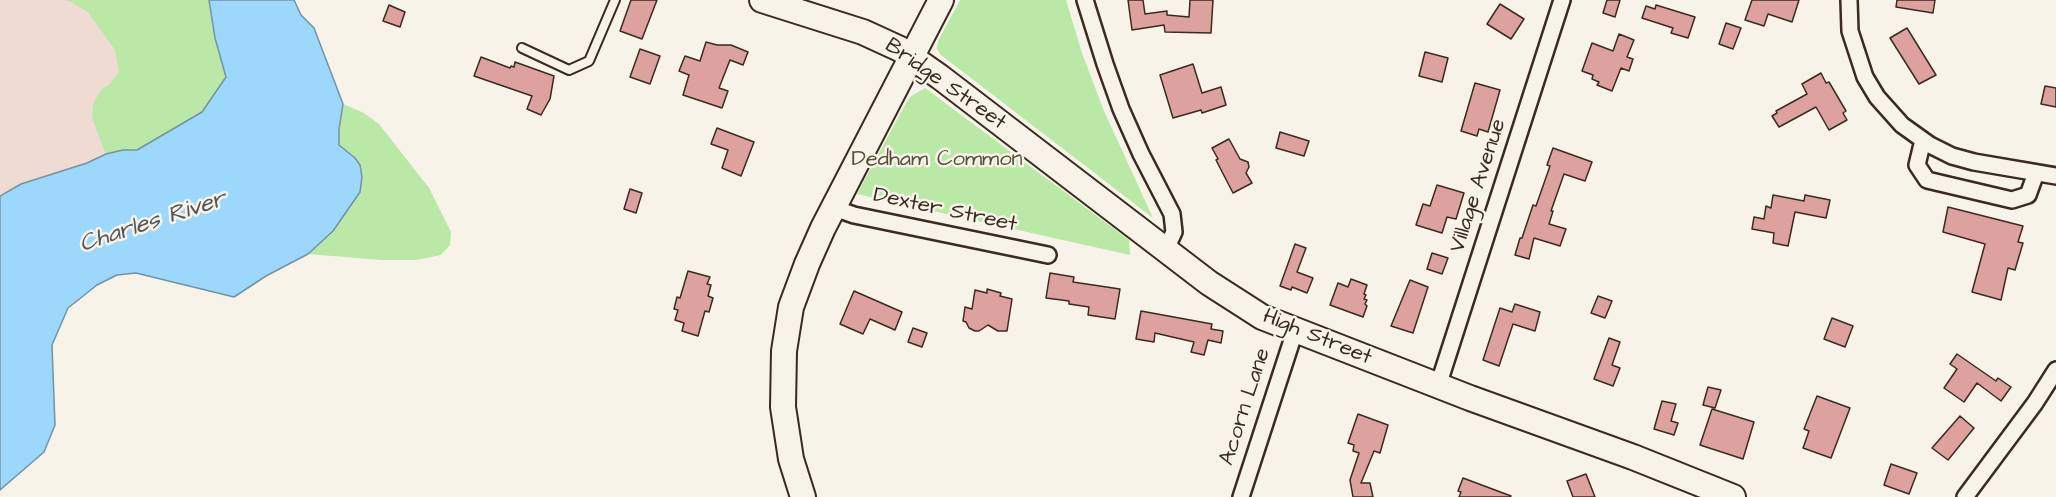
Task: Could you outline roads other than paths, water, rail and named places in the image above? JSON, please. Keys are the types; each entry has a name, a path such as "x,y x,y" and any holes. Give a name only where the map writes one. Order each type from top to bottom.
{"main road":[{"name":"Bridge Street","path":"762,0 863,32 889,43 912,57 1166,249"},
{"path":"803,497 791,459 782,394 788,321 814,247 941,0"},
{"name":"High Street","path":"1166,249 1237,302 1262,317 1294,331 1633,457 1733,497"}],"street":[{"path":"1085,0 1121,109 1172,214 1174,232 1166,249"},
{"name":"Village Avenue","path":"1438,386 1562,0"},
{"path":"1849,0 1850,31 1865,78 1893,116 1941,151 1964,159 2056,176"},
{"path":"1923,140 1917,165 1927,180 2012,200 2028,195 2036,173"},
{"name":"Dexter Street","path":"834,208 854,215 1048,255"},
{"name":"Acorn Lane","path":"1241,497 1294,331"},
{"path":"1965,497 2056,370"}],"lane":[{"path":"522,48 569,70 589,61 615,0"}],"water":[{"name":"Charles River","path":"209,0 294,0 301,15 314,28 343,104 339,145 360,165 362,177 360,192 333,231 308,254 266,276 234,297 136,273 117,275 97,285 68,308 52,345 55,425 44,452 0,490 0,196 21,184 87,163 106,154 137,150 202,112 226,77 215,38"}],"park label":[{"name":"Dedham Common","path":"937,160"}]}
